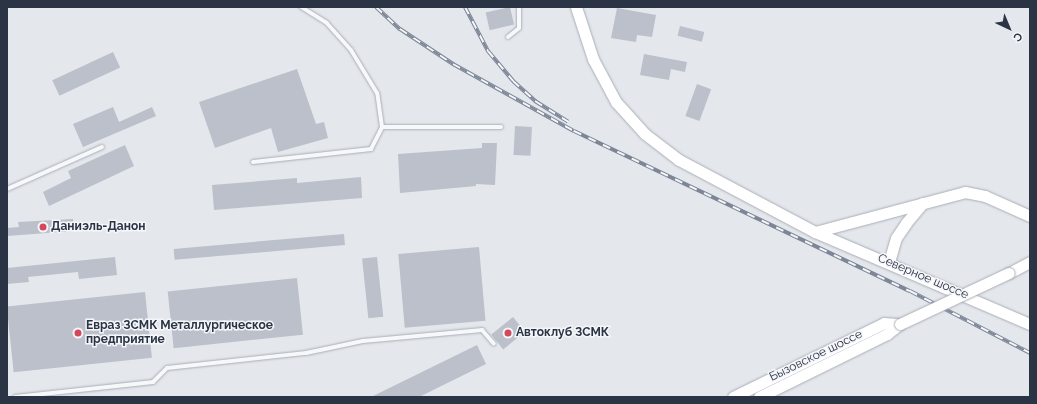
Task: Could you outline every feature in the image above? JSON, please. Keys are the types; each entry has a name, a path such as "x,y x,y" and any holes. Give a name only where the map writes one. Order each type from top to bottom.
{"main road":[{"name":"Северное шоссе","path":"576,7 593,59 605,84 616,102 645,134 703,174 815,232 889,262 1030,324"},
{"path":"815,232 965,192 985,196 1030,216"},
{"path":"889,262 896,238 906,223 923,203"},
{"name":"Бызовское шоссе","path":"760,397 887,334 900,324 1030,262"},
{"name":"Бызовское шоссе","path":"733,397 884,323 900,324"}],"lane":[{"path":"253,162 371,149 382,127 377,93 351,50 327,23 301,7"},
{"path":"508,37 519,28 519,7"},
{"path":"382,127 501,127"},
{"path":"7,189 102,147"},
{"path":"15,397 153,382 167,368 306,353 363,341 482,330 494,344"}],"building":[{"path":"510,7 514,25 490,30 486,13"},
{"path":"617,8 656,15 652,37 637,35 636,42 611,38"},
{"path":"680,26 704,32 702,42 678,36"},
{"path":"113,52 120,67 59,96 52,80"},
{"path":"644,54 687,62 685,72 671,69 669,80 640,75"},
{"path":"297,69 316,124 324,122 328,138 278,152 271,128 215,148 199,102"},
{"path":"697,84 711,89 699,121 685,116"},
{"path":"113,107 119,122 152,107 156,116 83,147 73,124"},
{"path":"515,126 532,127 530,156 513,155"},
{"path":"482,143 497,143 495,185 476,184 476,186 400,193 398,154 482,148"},
{"path":"125,145 134,166 49,206 43,192 71,178 68,171"},
{"path":"361,177 362,198 214,210 212,185 297,178 297,183"},
{"name":"Даниэль-Данон","path":"73,219 73,231 7,236 7,228 19,227 18,222"},
{"path":"344,234 345,245 175,260 174,249"},
{"path":"479,247 485,321 405,328 398,254"},
{"path":"115,257 117,275 79,279 78,272 28,277 29,282 7,284 7,268"},
{"path":"377,257 383,317 368,318 362,259"},
{"path":"297,278 303,335 174,348 168,292"},
{"name":"Евраз ЗСМК Металлургическое предприятие","path":"145,292 152,358 14,372 7,307"},
{"name":"Автоклуб ЗСМК","path":"513,317 525,332 503,349 491,335"},
{"path":"477,345 486,364 419,397 371,397"}],"railway":[{"path":"376,7 400,29 453,64 574,131 910,291 1030,353"},
{"path":"465,7 488,51 513,81 535,101 568,122"}],"place":[{"name":"Даниэль-Данон","path":"43,227"},
{"name":"Евраз ЗСМК Металлургическое предприятие","path":"78,333"},
{"name":"Автоклуб ЗСМК","path":"508,333"}]}
